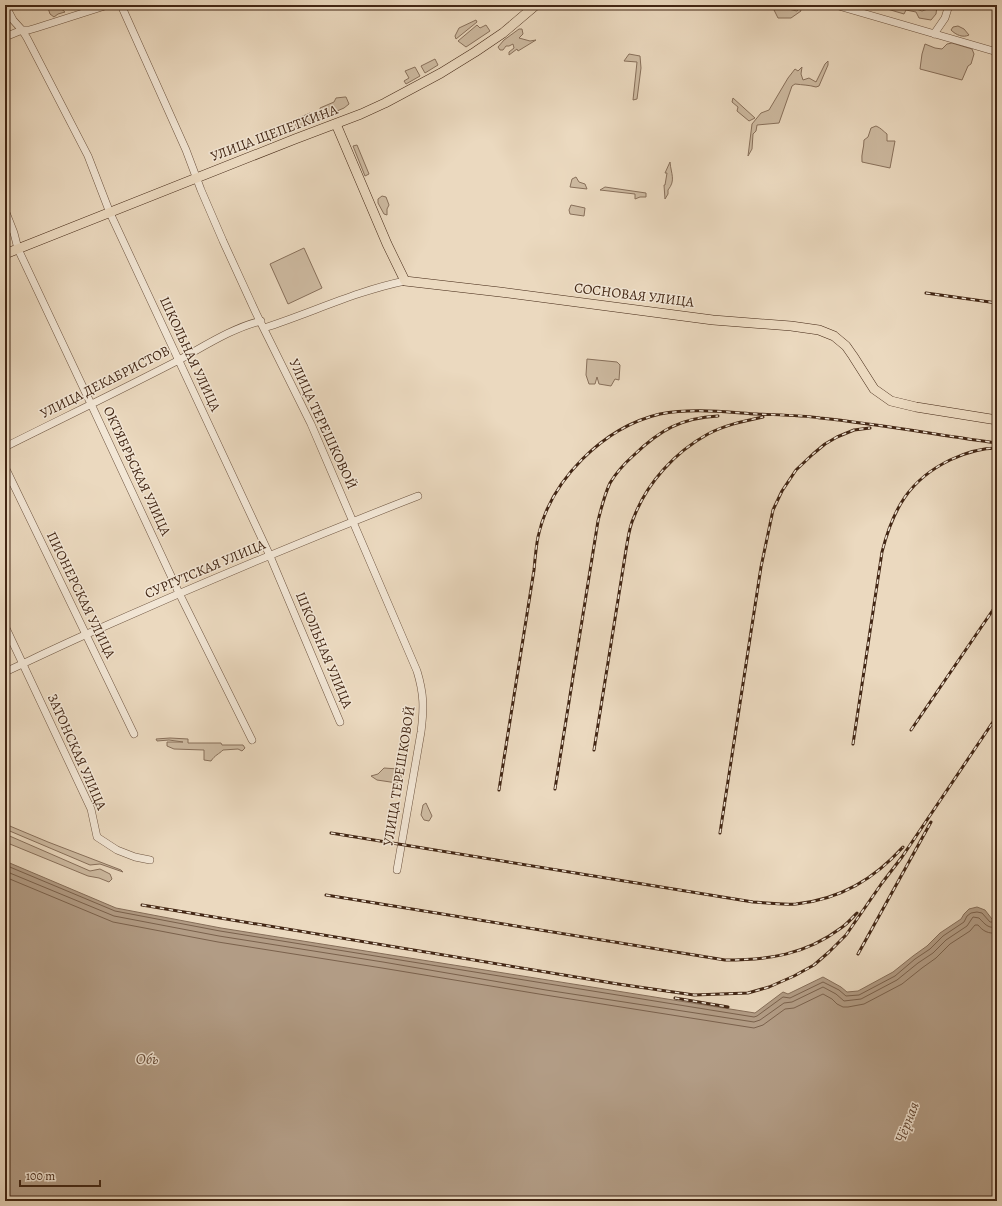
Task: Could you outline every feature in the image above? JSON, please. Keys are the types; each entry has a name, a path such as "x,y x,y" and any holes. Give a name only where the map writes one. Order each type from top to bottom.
{"main road":[{"name":"УЛИЦА ЩЕПЕТКИНА","path":"5,254 336,124 385,103 441,73 488,43 536,5"},
{"path":"336,124 387,244 405,281"},
{"name":"СОСНОВАЯ УЛИЦА","path":"405,281 510,293 713,320 791,326 819,330 834,336 846,346 874,389 891,401 916,407 997,420"}],"street":[{"name":"ШКОЛЬНАЯ УЛИЦА","path":"5,5 13,20 22,30 88,156 110,213 270,556 340,722"},
{"path":"5,37 22,30 36,28 108,5"},
{"name":"УЛИЦА ТЕРЕШКОВОЙ","path":"122,5 186,150 196,178 223,241 311,424 417,671 422,688 424,704 421,732 397,870"},
{"path":"835,5 997,52"},
{"path":"934,34 945,18 949,5"},
{"name":"ОКТЯБРЬСКАЯ УЛИЦА","path":"5,210 14,233 18,249 179,593 252,740"},
{"path":"264,328 298,317 360,293 405,281"},
{"name":"УЛИЦА ДЕКАБРИСТОВ","path":"5,447 237,329 260,320"},
{"name":"ПИОНЕРСКАЯ УЛИЦА","path":"5,466 134,734"},
{"name":"СУРГУТСКАЯ УЛИЦА","path":"5,672 179,593 353,521 418,496"},
{"name":"ЗАТОНСКАЯ УЛИЦА","path":"5,626 91,809 97,837 117,850 135,857 150,860"}],"shaded area":[{"path":"49,5 57,5 65,12 54,17 50,14 48,8"},
{"path":"771,5 787,5 786,6 788,9 797,11 800,8 801,11 791,18 778,18"},
{"path":"874,5 905,5 922,11 937,6 936,14 931,20 919,18 916,12 906,10 904,14"},
{"path":"476,20 477,22 456,39 455,36 459,28"},
{"path":"477,25 480,28 486,25 490,31 466,47 458,41"},
{"path":"958,26 964,29 969,35 960,36 951,30 953,27"},
{"path":"519,29 522,29 523,34 519,38 530,41 536,40 518,51 517,49 509,55 509,52 514,48 513,44 506,46 503,50 500,50 498,47 504,40"},
{"path":"952,43 972,49 974,54 971,64 968,66 962,80 920,69 925,44 942,49 947,44"},
{"path":"629,54 640,56 641,68 637,99 633,100 637,62 624,61"},
{"path":"435,59 438,65 425,73 421,66"},
{"path":"828,61 828,65 819,86 816,87 795,84 792,86 779,123 757,125 756,131 753,134 752,149 748,156 752,124 761,113 769,110 795,69 798,71 802,67 801,74 803,80 809,78 816,82"},
{"path":"415,67 420,76 406,84 404,81 409,78 405,71"},
{"path":"346,97 349,104 344,108 297,128 294,120 310,113 313,117 321,114 320,108 334,102 336,98"},
{"path":"733,98 755,118 749,121 737,111 738,107 732,102"},
{"path":"876,126 887,134 887,141 895,141 890,168 862,162 864,140 868,137 871,128"},
{"path":"357,145 369,174 365,176 353,146"},
{"path":"670,162 672,183 665,199 664,185 667,173 665,173"},
{"path":"576,177 579,182 585,184 587,189 570,187 572,179"},
{"path":"605,187 646,193 646,197 635,199 635,194 600,190"},
{"path":"382,196 386,197 389,205 387,215 384,214 378,203 378,199"},
{"path":"571,205 585,208 584,216 570,214 569,210"},
{"path":"304,248 322,288 288,304 270,264"},
{"path":"587,359 617,362 620,365 619,380 615,379 611,386 599,384 597,377 595,384 589,384 586,375"},
{"path":"156,739 188,739 188,743 243,745 245,748 242,751 238,749 223,750 211,761 204,760 204,750 174,749 167,746 167,742 183,742 169,740 157,741"},
{"path":"384,768 398,769 401,774 401,778 397,783 377,780 371,776 378,774"},
{"path":"426,803 432,816 429,821 424,820 421,815 423,805"},
{"path":"5,824 123,872 100,864 90,865 5,829"},
{"path":"5,834 90,871 100,869 110,874 112,879 109,882 88,876 5,842"}],"water":[{"name":"Обь","path":"5,861 116,908 221,928 755,1013 783,992 788,994 823,977 847,992 858,991 893,972 927,946 940,933 961,919 969,909 977,907 985,910 992,919 997,918 997,1201 5,1201"}],"railway":[{"path":"926,293 997,303"},
{"path":"499,790 534,570 536,549 544,516 554,496 567,476 582,459 600,444 619,431 639,421 660,414 684,411 812,417 864,423 997,443"},
{"path":"555,789 598,521 604,498 610,483 631,458 662,432 693,419 718,416"},
{"path":"594,750 629,533 632,521 646,492 674,459 696,441 721,428 763,417"},
{"path":"720,833 761,567 773,510 782,491 796,470 813,454 825,444 837,437 854,430 870,428"},
{"path":"853,744 882,552 886,537 898,509 913,487 936,468 967,453 997,448"},
{"path":"911,730 997,604"},
{"path":"142,905 618,984 694,995 748,993 769,987 814,965 846,935 902,857 997,716"},
{"path":"858,954 931,822"},
{"path":"331,833 753,902 785,904 796,904 828,897 856,886 880,869 903,847"},
{"path":"326,895 725,960 756,959 800,950 827,937 847,923 857,913"},
{"path":"675,998 728,1007"}],"water label":[{"name":"Чёрная","path":"907,1122"}]}
